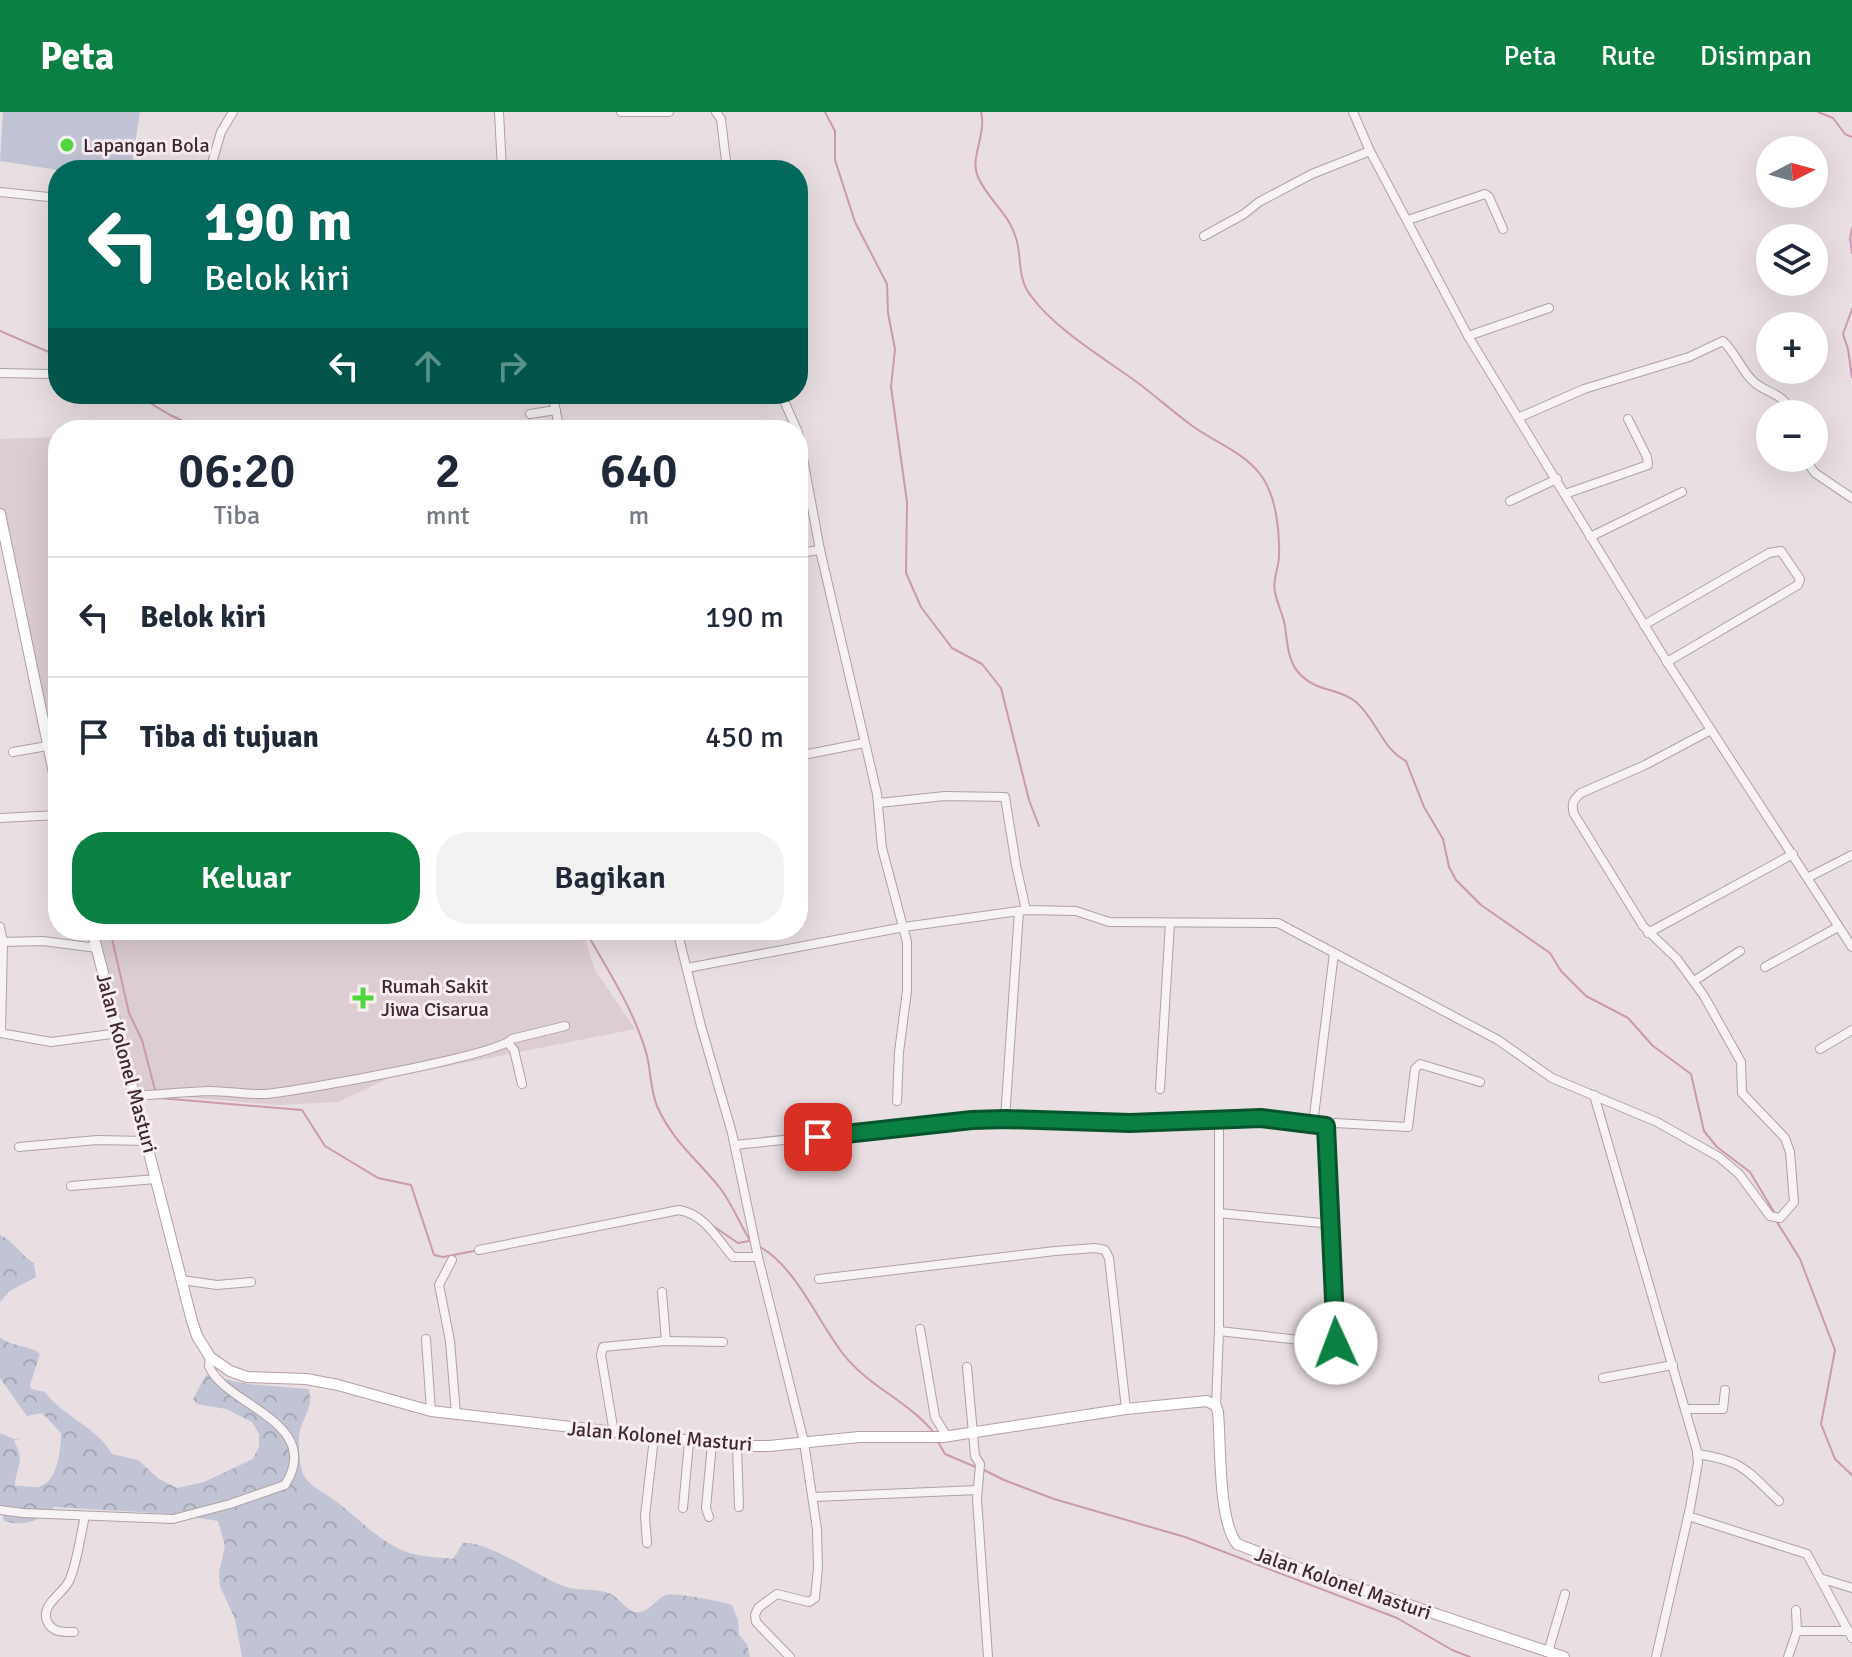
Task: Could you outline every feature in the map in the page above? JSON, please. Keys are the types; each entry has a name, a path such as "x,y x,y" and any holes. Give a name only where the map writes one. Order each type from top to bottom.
{"main road":[{"path":"0,514 48,750"},
{"name":"Jalan Kolonel Masturi","path":"95,940 197,1336 210,1357 230,1371 247,1377 306,1379 338,1385 431,1411 737,1446 859,1437 942,1437 1126,1409 1207,1401 1216,1406 1223,1494 1231,1537 1237,1544 1299,1568 1564,1657"}],"street":[{"path":"213,160 221,132 233,112"},
{"path":"499,112 501,160"},
{"path":"621,112 669,112"},
{"path":"716,112 721,119 726,160"},
{"path":"1353,112 1370,151 1468,336 1667,662 1852,947"},
{"path":"1204,236 1312,174 1370,151"},
{"path":"0,192 48,197"},
{"path":"1408,220 1485,194 1503,229"},
{"path":"1468,336 1549,308"},
{"path":"1518,418 1584,389 1689,357 1723,341 1758,385 1784,400"},
{"path":"0,373 48,374"},
{"path":"554,404 558,420"},
{"path":"530,414 556,410"},
{"path":"1565,494 1648,465 1628,419"},
{"path":"1814,472 1852,498"},
{"path":"1510,501 1557,479"},
{"path":"1590,537 1682,492"},
{"path":"808,493 879,803 885,862 904,927 907,991 899,1052 897,1101"},
{"path":"808,552 820,550"},
{"path":"1644,625 1769,553 1781,551 1788,558 1800,579 1798,585 1667,662"},
{"path":"687,968 904,927 1023,910 1076,911 1109,922 1278,923 1498,1040 1552,1078 1657,1122 1729,1163 1770,1216 1780,1218 1794,1202 1790,1152 1785,1138 1780,1129 1742,1093 1741,1062 1694,981 1677,959 1648,933 1574,814 1574,800 1581,793 1645,765 1711,730"},
{"path":"808,754 864,743"},
{"path":"13,752 47,746"},
{"path":"879,803 945,796 1005,797 1023,910 1005,1119"},
{"path":"0,818 48,816"},
{"path":"1648,933 1793,854"},
{"path":"1809,877 1852,855"},
{"path":"1160,1089 1170,923"},
{"path":"0,927 0,1033 51,1042 119,1033"},
{"path":"1765,967 1838,927"},
{"path":"680,940 735,1145 814,1497 818,1546 815,1598 809,1602 777,1594 758,1608 755,1615 756,1622 790,1657"},
{"path":"1,942 43,941 97,948"},
{"path":"1694,981 1740,951"},
{"path":"1313,1124 1334,953"},
{"path":"136,1096 210,1091 266,1094 415,1067 565,1026"},
{"path":"1820,1049 1852,1030"},
{"path":"508,1043 514,1050 522,1084"},
{"path":"735,1145 1005,1119 1130,1123 1261,1118 1326,1126 1335,1123 1408,1127 1415,1069 1420,1064 1480,1082"},
{"path":"1594,1095 1686,1409 1698,1463 1656,1657"},
{"path":"1216,1406 1219,1120"},
{"path":"1219,1331 1336,1344 1326,1126"},
{"path":"19,1147 97,1140 147,1141"},
{"path":"71,1186 156,1179"},
{"path":"479,1250 679,1210 689,1212 707,1224 733,1257 758,1257"},
{"path":"1219,1213 1332,1224"},
{"path":"819,1279 1055,1251 1105,1250 1109,1258 1126,1409"},
{"path":"452,1260 439,1285 450,1341 456,1414"},
{"path":"182,1280 210,1284 251,1282"},
{"path":"662,1292 666,1341"},
{"path":"920,1329 935,1417 942,1437"},
{"path":"426,1339 431,1411"},
{"path":"614,1433 601,1355 603,1347 666,1341 723,1342"},
{"path":"0,1510 173,1519 285,1485 294,1458 286,1435 273,1420 217,1378 209,1366 210,1357"},
{"path":"1603,1378 1673,1365"},
{"path":"967,1367 978,1468 988,1657"},
{"path":"1686,1409 1723,1409 1725,1390"},
{"path":"647,1543 645,1516 654,1438"},
{"path":"683,1508 689,1442"},
{"path":"709,1517 706,1508 712,1444"},
{"path":"737,1446 739,1507"},
{"path":"1697,1454 1735,1462 1779,1501"},
{"path":"814,1497 977,1490"},
{"path":"74,1632 54,1630 45,1615 49,1605 71,1578 85,1516"},
{"path":"1688,1516 1801,1550 1813,1561 1850,1630 1797,1631"},
{"path":"1823,1579 1852,1588"},
{"path":"1548,1652 1565,1594"},
{"path":"1788,1657 1797,1631 1796,1610"}],"shaded area":[{"path":"48,437 48,718 0,509 0,439"},
{"name":"Rumah Sakit Jiwa Cisarua","path":"99,940 585,940 595,970 635,1029 389,1078 338,1102 278,1105 136,1093"}],"green space":[{"name":"Lapangan Bola","path":"3,112 140,112 133,160 48,160 48,168 0,161"},
{"path":"0,1235 34,1263 36,1277 10,1291 0,1302"},
{"path":"0,1337 40,1354 31,1389 45,1392 97,1436 112,1454 138,1460 159,1479 177,1488 204,1482 253,1459 259,1447 259,1434 252,1422 226,1409 197,1404 193,1399 206,1375 248,1384 308,1389 310,1404 299,1438 303,1474 311,1484 395,1547 422,1556 453,1559 463,1543 485,1547 563,1586 611,1594 635,1612 648,1609 662,1597 671,1594 732,1605 738,1620 739,1635 747,1644 750,1657 242,1657 235,1619 220,1586 219,1572 225,1546 218,1521 157,1513 54,1507 32,1522 4,1521 0,1505 0,1433 14,1439 21,1438 14,1441 20,1459 15,1486 35,1487 47,1483 55,1471 61,1433 42,1413 27,1416 0,1378"}],"waterway":[{"path":"825,112 835,131 835,160 855,222 887,284 888,313 895,349 891,387 907,502 906,573 921,607 952,648 982,664 1001,688 1029,800 1039,826"},
{"path":"981,112 982,129 976,170 982,185 1013,229 1020,268 1031,296 1074,338 1191,425 1245,459 1265,482 1273,502 1279,536 1275,592 1290,656 1298,672 1312,683 1356,702 1385,742 1406,761 1424,807 1443,839 1449,867 1456,880 1481,905 1550,953 1561,971 1586,996 1628,1018 1653,1046 1691,1074 1704,1131 1717,1147 1750,1172 1774,1212"},
{"path":"1818,112 1833,118 1845,134 1852,137"},
{"path":"1852,228 1852,253"},
{"path":"1852,309 1843,334 1852,377"},
{"path":"0,331 48,352"},
{"path":"152,404 181,420"},
{"path":"112,940 129,1013 142,1040 155,1090"},
{"path":"591,940 634,1020 646,1052 655,1099 663,1119 720,1188 751,1242"},
{"path":"159,1098 302,1110 325,1146 378,1178 411,1185 434,1255 443,1257 474,1251"},
{"path":"1777,1222 1800,1259 1835,1350 1821,1424 1835,1459 1852,1475"},
{"path":"713,1226 738,1243 749,1241"},
{"path":"760,1247 796,1281 834,1342 854,1366 925,1422 934,1433"},
{"path":"938,1442 945,1454 978,1468"},
{"path":"984,1470 1054,1499 1185,1537 1397,1618 1470,1657"}],"place":[{"name":"Lapangan Bola","path":"67,145"},
{"name":"Rumah Sakit Jiwa Cisarua","path":"363,998"}],"route":[{"path":"818,1137 1005,1119 1130,1123 1261,1118 1326,1126 1336,1343"}]}
